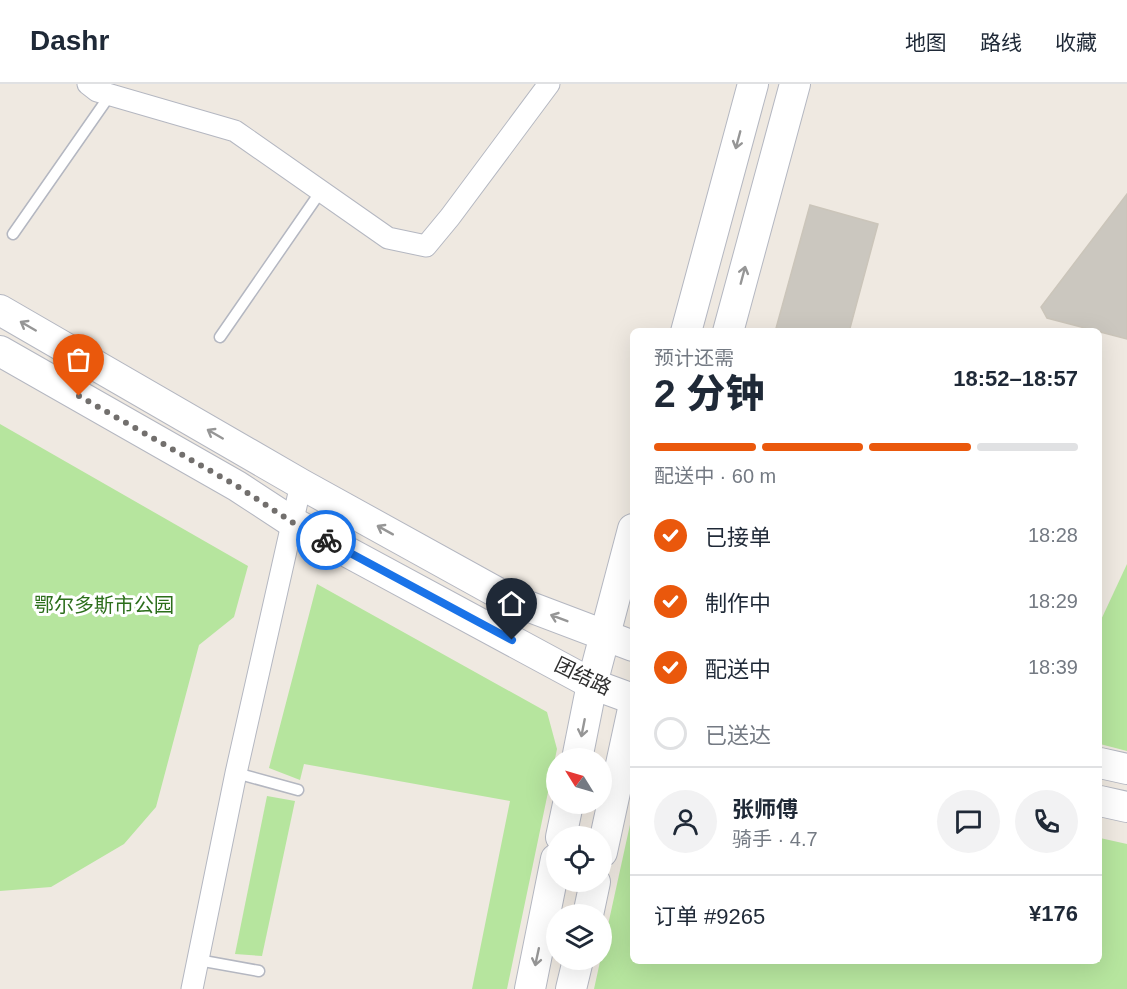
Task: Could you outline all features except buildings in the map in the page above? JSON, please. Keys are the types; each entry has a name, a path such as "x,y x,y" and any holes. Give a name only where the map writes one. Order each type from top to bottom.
{"street":[{"path":"88,84 97,91 235,131 388,238 426,246 549,84"},
{"path":"688,328 753,84"},
{"path":"729,328 795,84"},
{"path":"0,310 301,484 509,599 630,645"},
{"name":"团结路","path":"0,351 237,486 292,522 592,684 630,698"},
{"path":"192,989 236,773 301,484"},
{"path":"579,748 592,684 630,540"},
{"path":"608,826 630,723"},
{"path":"1102,763 1127,769"},
{"path":"1102,801 1127,807"},
{"path":"530,989 549,892"},
{"path":"571,989 576,970"}],"lane":[{"path":"13,234 110,95"},
{"path":"220,337 321,191"},
{"path":"236,773 298,790"},
{"path":"198,960 259,971"}],"green space":[{"name":"鄂尔多斯市公园","path":"0,424 248,566 234,617 199,645 156,807 124,844 51,887 0,891"},
{"path":"1127,564 1127,751 1102,745 1102,618"},
{"path":"317,584 547,712 557,748 546,748 546,802 507,989 472,989 510,801 304,764 300,780 269,768"},
{"path":"267,796 295,801 262,956 235,954"},
{"path":"630,825 630,964 1102,964 1102,838 1127,844 1127,989 594,989 598,970 612,970 612,907"}],"way so far":[{"path":"79,396 237,486 292,522 326,540"}],"route":[{"path":"326,540 512,640"}]}
